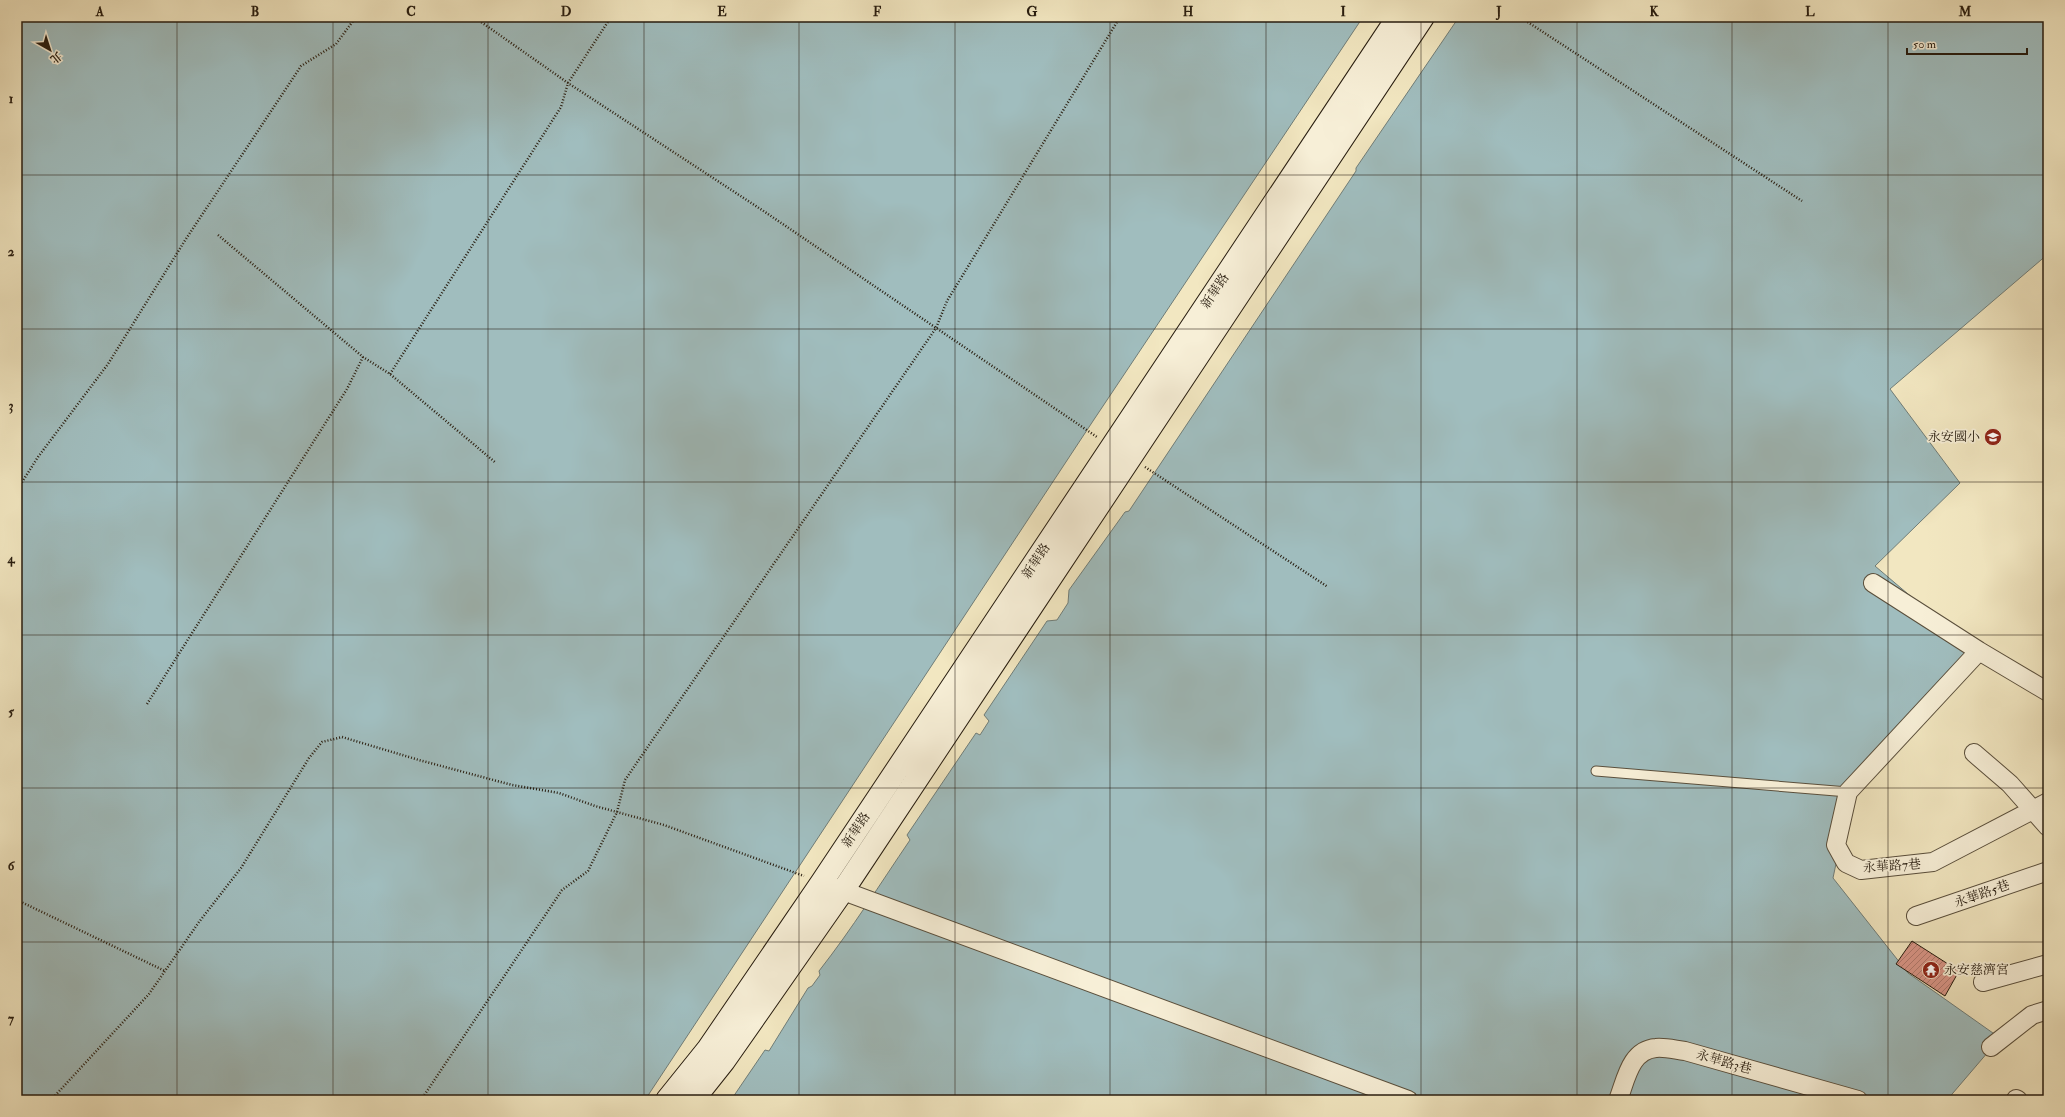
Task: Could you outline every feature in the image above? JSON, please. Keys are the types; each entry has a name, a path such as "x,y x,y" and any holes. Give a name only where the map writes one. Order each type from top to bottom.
{"street":[{"name":"新華路","path":"667,1100 708,1049 822,882 1398,17"},
{"name":"新華路","path":"693,1100 724,1061 842,892 1423,17"},
{"path":"1873,583 1979,651 2048,692"},
{"path":"1848,792 1979,651"},
{"path":"1974,753 2010,784 2041,806 2048,827"},
{"name":"永華路7巷","path":"1848,792 1836,845 1846,863 1860,870 1933,862 2041,806"},
{"name":"永華路5巷","path":"1916,916 2048,871"},
{"path":"822,882 842,892 1408,1100"},
{"path":"1983,982 2048,964"},
{"path":"1991,1047 2032,1015 2048,1010"},
{"name":"永華路3巷","path":"1618,1100 1634,1060 1643,1052 1656,1048 1685,1051 1858,1100"}],"lane":[{"path":"1596,771 1848,792"}],"path":[{"path":"17,490 38,457 108,364 184,242 301,66 336,44 356,17"},
{"path":"474,17 568,83 765,212 1112,447"},
{"path":"390,374 560,107 568,83 611,17"},
{"path":"421,1100 562,890 588,871 617,812 624,780 936,328 947,301 1120,17"},
{"path":"1520,17 1802,201"},
{"path":"218,235 362,357 390,374 496,463"},
{"path":"148,704 347,389 362,357"},
{"path":"1130,458 1328,587"},
{"path":"51,1100 149,994 241,868 309,758 322,742 342,737 419,760 512,785 559,793 617,812 664,825 822,882"},
{"path":"17,900 165,971"}],"water":[{"path":"17,17 1363,17 1093,421 645,1100 17,1100"},
{"path":"1459,17 2048,17 2048,254 1890,389 1960,483 1875,566 1974,650 1852,787 1833,878 1908,973 2000,1038 1947,1100 731,1100 765,1050 769,1051 808,988 812,986 820,975 819,971 854,923 910,840 907,835 976,733 980,735 989,721 984,715 1047,621 1057,620 1068,603 1069,590 1125,512 1129,511 1356,171 1356,168"}],"building":[{"name":"永安慈濟宮","path":"1912,941 1959,971 1945,996 1896,964"}],"place":[{"name":"永安國小","path":"1993,437"},
{"name":"永安慈濟宮","path":"1931,970"}]}
